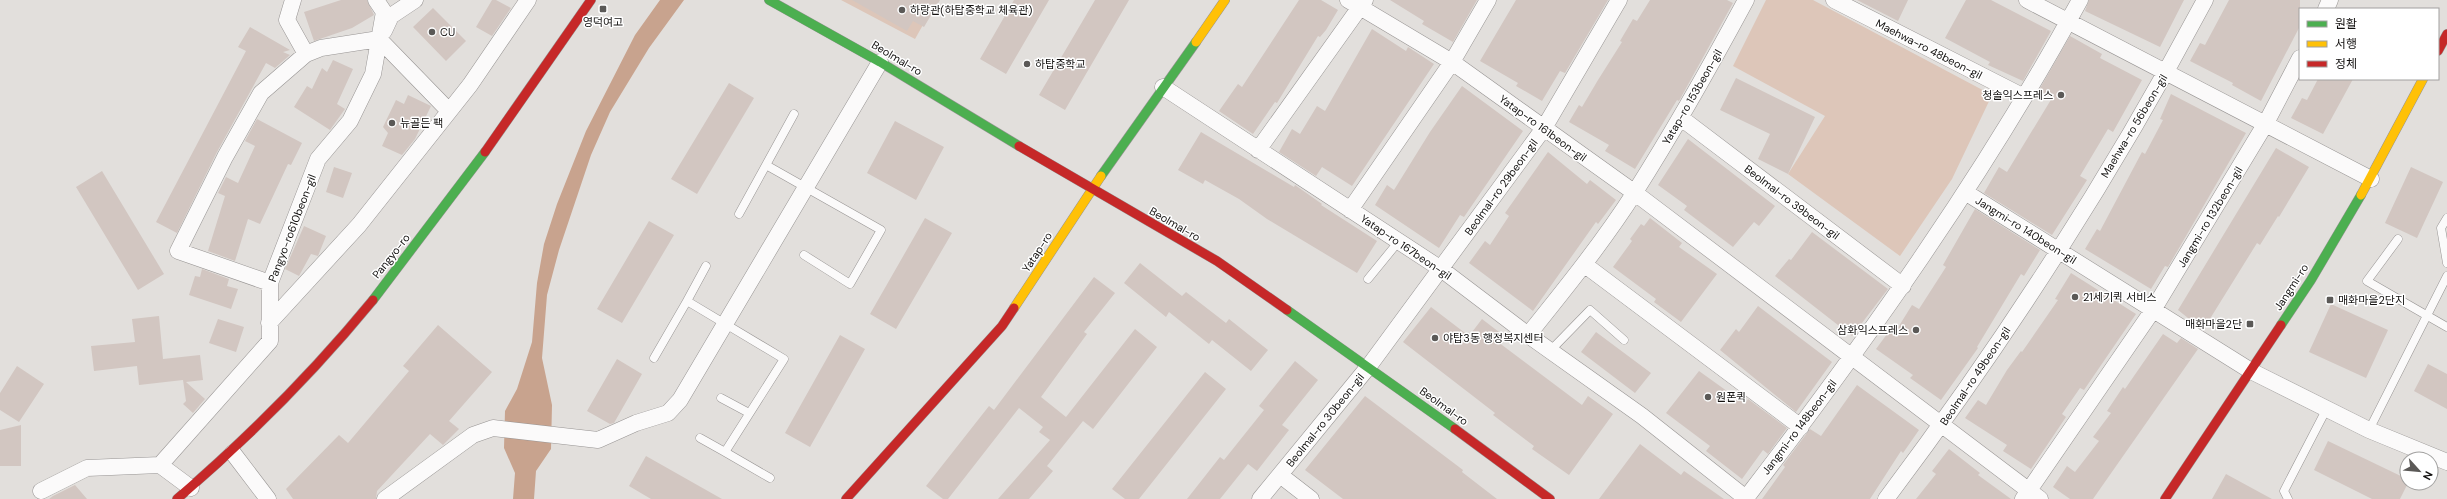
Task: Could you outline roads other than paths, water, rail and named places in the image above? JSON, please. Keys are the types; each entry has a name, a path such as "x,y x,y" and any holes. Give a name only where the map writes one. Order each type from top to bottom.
{"street":[{"path":"293,0 286,20 306,54"},
{"name":"Pangyo-ro610beon-gil","path":"160,465 270,341 270,282 318,159 350,120 373,74 384,12 376,0"},
{"name":"Pangyo-ro610beon-gil","path":"379,39 391,16 415,0"},
{"path":"269,323 360,225 449,111 528,0"},
{"name":"Pangyo-ro","path":"177,499 233,453 327,354 380,290 455,193 591,0"},
{"name":"Beolmal-ro","path":"769,0 880,62 1092,190 1216,261 1369,366 1550,499"},
{"name":"Yatap-ro","path":"846,499 1002,326 1092,190 1225,0"},
{"path":"1350,210 1452,62 1488,0"},
{"name":"Beolmal-ro 29beon-gil","path":"1369,366 1544,128 1620,0"},
{"name":"Yatap-ro 153beon-gil","path":"1634,193 1681,118 1746,0"},
{"name":"Maehwa-ro 48beon-gil","path":"1834,0 2024,97"},
{"path":"2027,0 2266,123 2371,179"},
{"path":"1965,192 2024,97 2080,0"},
{"name":"Maehwa-ro 56beon-gil","path":"2060,250 2167,72 2204,0"},
{"name":"Yatap-ro 161beon-gil","path":"1258,150 1358,2 1452,62 1634,193 1853,356"},
{"path":"2439,49 2447,34"},
{"path":"270,282 178,251 225,157 262,93 306,54 321,48 379,39 449,111"},
{"name":"Jangmi-ro 132beon-gil","path":"2154,310 2266,123 2299,60"},
{"path":"385,499 473,435 493,428 598,440 636,423 668,413 680,400 880,62"},
{"name":"Jangmi-ro","path":"2165,499 2311,280 2371,179 2422,80"},
{"name":"Yatap-ro 167beon-gil","path":"1163,87 1441,268 1528,336 1642,416 1746,498"},
{"name":"Beolmal-ro 39beon-gil","path":"1681,118 1903,286"},
{"name":"Jangmi-ro 140beon-gil","path":"1853,356 1903,286 1965,192 2060,250 2251,371 2326,410 2369,430 2447,462"},
{"path":"1528,336 1584,265 1634,193"},
{"name":"Beolmal-ro 49beon-gil","path":"1886,499 1942,425 2060,250"},
{"path":"1584,265 1800,427"},
{"path":"1853,356 2031,496 2154,310"},
{"name":"Jangmi-ro 148beon-gil","path":"1746,498 1853,356"},
{"name":"Beolmal-ro 30beon-gil","path":"1260,499 1369,366"},
{"path":"233,453 268,499"},
{"path":"41,491 88,468 160,465 191,488"},
{"name":"Beolmal-ro 30beon-gil","path":"1280,475 1311,499"}],"lane":[{"path":"739,214 794,114"},
{"path":"766,165 882,230 850,284 804,254"},
{"path":"2447,218 2441,228 2447,263"},
{"path":"2398,239 2367,281 2447,327"},
{"path":"1368,279 1398,241"},
{"path":"654,358 706,266"},
{"path":"2369,430 2447,276"},
{"path":"687,301 784,359 724,452"},
{"path":"1550,351 1590,310 1624,340"},
{"path":"721,398 749,413"},
{"path":"2288,499 2284,491 2326,410"},
{"path":"700,438 770,478"}],"place":[{"name":"영덕여고","path":"603,9"},
{"name":"하랑관(하탑중학교 체육관)","path":"902,10"},
{"name":"CU","path":"432,32"},
{"name":"하탑중학교","path":"1027,64"},
{"name":"청솔익스프레스","path":"2061,95"},
{"name":"뉴골든 팩","path":"392,123"},
{"name":"21세기퀵 서비스","path":"2075,297"},
{"name":"매화마을2단지","path":"2330,300"},
{"name":"매화마을2단","path":"2250,324"},
{"name":"삼화익스프레스","path":"1916,330"},
{"name":"야탑3동 행정복지센터","path":"1435,338"},
{"name":"원폰퀵","path":"1708,397"}]}
